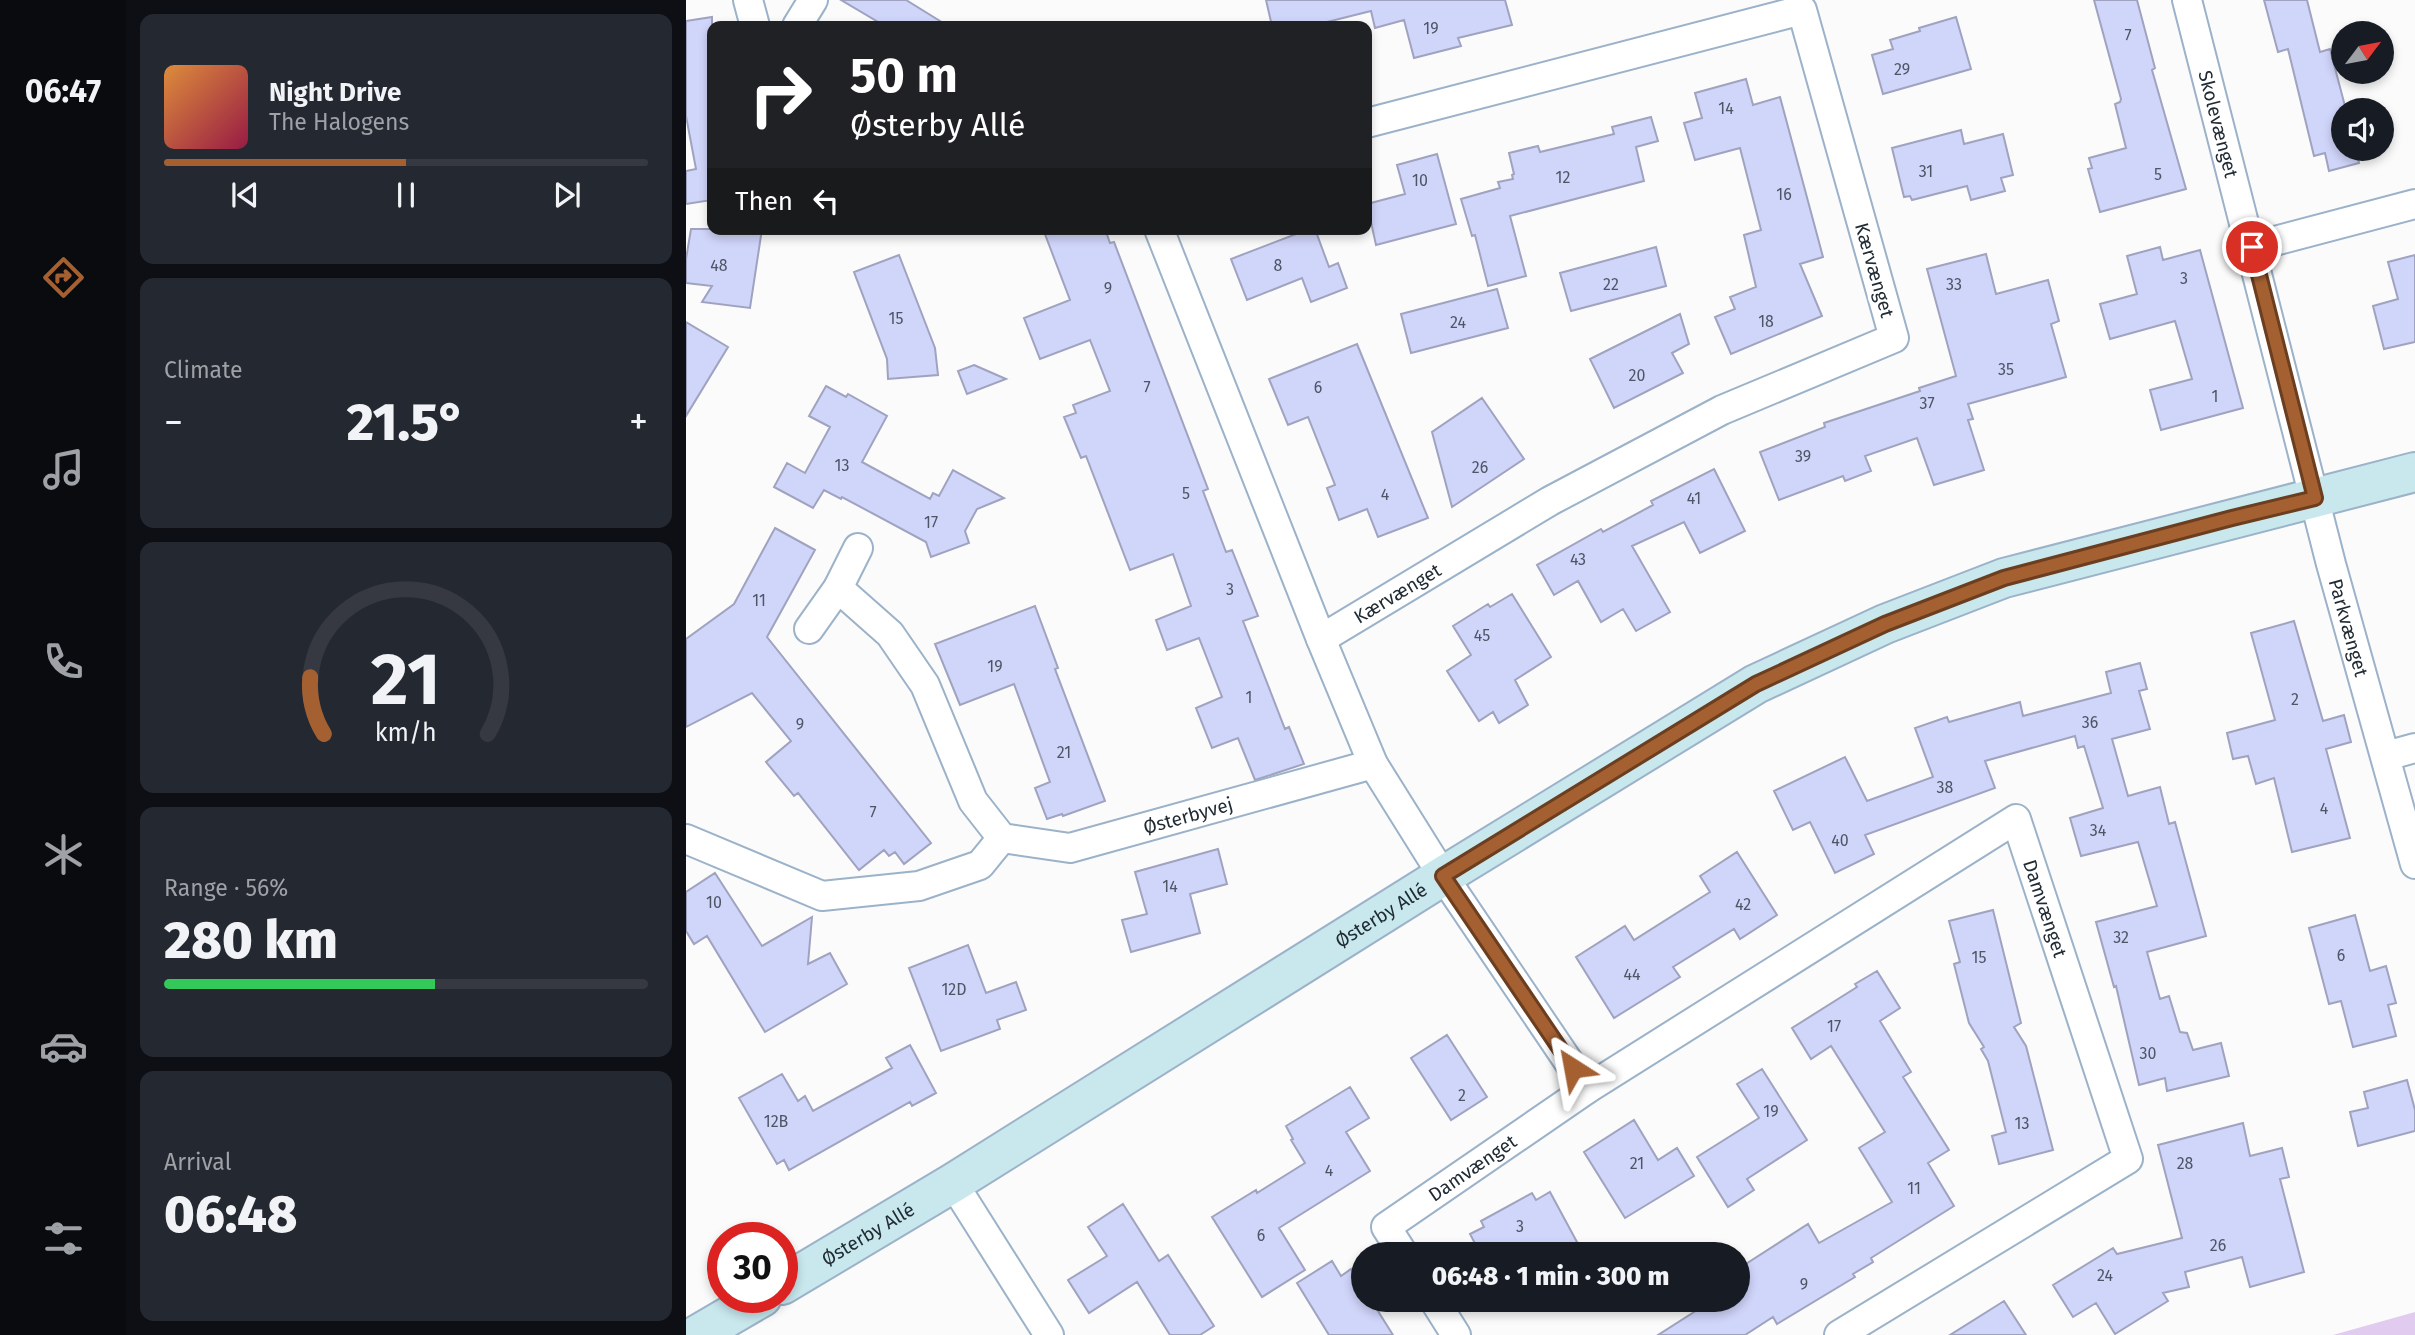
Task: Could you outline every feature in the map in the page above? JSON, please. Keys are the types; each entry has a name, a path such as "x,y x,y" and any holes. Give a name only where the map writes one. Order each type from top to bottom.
{"street":[{"path":"748,0 754,21"},
{"path":"800,21 813,0"},
{"name":"Skolevænget","path":"2187,0 2315,498"},
{"name":"Kærvænget","path":"1321,639 1550,501 1710,416 1895,338 1802,10 1372,122"},
{"path":"2252,247 2415,204"},
{"path":"1162,235 1373,764 1443,876 1587,1089"},
{"name":"Østerby Allé","path":"798,1275 953,1183 1443,876 1756,684 1885,624 2004,578 2415,472"},
{"name":"Parkvænget","path":"2315,498 2415,864"},
{"path":"808,629 838,588 858,548"},
{"path":"686,839 822,897 919,886 980,865 1002,838 974,801 925,685 890,634 838,588"},
{"path":"2386,756 2415,748"},
{"name":"Østerbyvej","path":"1002,838 1070,848 1373,764"},
{"name":"Damvænget","path":"1396,1242 1386,1227 1587,1089 2016,819 2128,1159 1839,1335"},
{"path":"953,1183 1049,1335"},
{"path":"1442,1312 1456,1335"},
{"path":"697,1335 735,1313"}],"shaded area":[{"path":"2415,1312 2415,1335 2333,1335"}],"building":[{"path":"841,0 906,0 940,21 877,21"},
{"path":"1266,0 1505,0 1512,25 1458,38 1461,46 1414,58 1404,20 1375,28 1371,11 1331,21 1271,21"},
{"path":"2094,0 2137,0 2155,68 2152,70 2186,189 2100,212 2088,169 2092,168 2089,158 2126,148 2115,104 2121,99"},
{"path":"2264,0 2307,0 2320,52 2330,49 2331,84 2339,84 2343,98 2331,98 2331,161 2359,163 2329,171 2325,153 2314,156 2288,49 2278,52"},
{"path":"712,17 712,21 707,21 707,201 686,204 686,171 696,169 686,116 686,21"},
{"path":"1956,17 1971,69 1883,94 1872,55 1893,49 1890,40"},
{"path":"1746,79 1753,105 1780,97 1823,257 1800,264 1822,316 1731,354 1715,317 1735,309 1730,297 1756,287 1744,235 1761,230 1740,148 1695,160 1684,123 1702,118 1695,93"},
{"path":"1651,117 1658,141 1636,147 1644,181 1510,216 1526,276 1488,286 1475,235 1472,236 1461,199 1500,188 1498,182 1513,179 1509,153 1538,146 1540,152 1614,134 1612,127"},
{"path":"1961,130 1964,144 2003,134 2013,175 2001,178 2005,191 1971,200 1967,186 1912,200 1910,196 1904,197 1892,148"},
{"path":"1437,154 1456,224 1376,245 1372,227 1372,203 1405,194 1397,165"},
{"path":"691,229 707,229 707,235 761,235 750,308 702,302 712,286 686,283 686,259"},
{"path":"1045,235 1107,235 1110,243 1114,242 1208,489 1203,491 1226,552 1232,550 1258,616 1243,621 1285,729 1289,727 1304,764 1255,780 1238,738 1212,748 1196,708 1222,697 1199,638 1167,650 1156,620 1191,606 1173,554 1130,570 1086,456 1081,458 1064,417 1076,413 1073,405 1110,391 1090,340 1040,359 1024,318 1070,300"},
{"path":"1293,235 1317,235 1329,267 1338,263 1347,288 1311,302 1302,278 1247,300 1231,259"},
{"path":"1656,247 1666,286 1571,311 1560,273"},
{"path":"2160,247 2163,260 2200,250 2243,408 2161,430 2150,390 2192,379 2175,321 2110,339 2100,304 2137,294 2127,256"},
{"path":"1986,254 1996,294 2048,280 2059,321 2051,324 2066,377 1968,404 1973,419 1968,420 1984,470 1934,485 1917,438 1865,456 1871,471 1845,481 1843,476 1779,500 1760,452 1825,427 1824,423 1956,376 1927,269"},
{"path":"899,255 935,348 938,375 888,379 887,359 854,272"},
{"path":"2415,255 2415,342 2384,349 2373,306 2398,299 2388,262"},
{"path":"1497,289 1508,328 1411,353 1401,314"},
{"path":"1680,314 1689,344 1672,353 1683,373 1614,408 1590,359"},
{"path":"686,322 728,347 686,416"},
{"path":"1357,344 1428,518 1378,537 1367,509 1339,520 1327,488 1335,485 1308,417 1288,425 1269,379"},
{"path":"974,365 1006,379 967,394 958,371"},
{"path":"826,386 846,397 848,394 887,416 862,462 930,499 933,493 939,496 953,470 1004,498 977,509 965,531 969,543 931,557 926,542 842,497 841,499 824,490 813,508 774,487 787,463 805,473 830,427 809,416"},
{"path":"1482,398 1524,459 1452,507 1432,432"},
{"path":"1714,469 1745,531 1700,553 1684,522 1632,546 1670,612 1636,631 1623,609 1601,622 1578,581 1554,595 1537,565 1601,529 1603,532 1653,505 1651,501"},
{"path":"775,528 815,550 767,637 931,843 904,864 895,852 889,856 884,850 859,870 798,793 794,796 766,762 791,741 752,693 686,727 686,639 734,604"},
{"path":"1512,594 1551,657 1515,680 1528,705 1499,723 1493,712 1479,721 1447,671 1471,655 1453,626 1488,604 1490,607"},
{"path":"1035,606 1058,668 1055,669 1105,801 1047,819 1035,788 1050,782 1014,684 960,705 935,644"},
{"path":"2294,621 2323,721 2344,715 2351,742 2326,749 2350,838 2292,852 2274,778 2256,784 2248,756 2233,759 2227,733 2275,720 2251,633"},
{"path":"2140,663 2147,689 2139,691 2150,729 2112,739 2128,796 2160,787 2169,824 2175,822 2206,936 2147,952 2160,999 2169,996 2180,1032 2187,1033 2193,1050 2221,1043 2229,1076 2167,1091 2165,1078 2139,1085 2116,986 2114,987 2096,922 2157,906 2138,842 2081,856 2070,818 2103,808 2084,746 2078,748 2075,736 1985,761 1995,788 1865,835 1874,854 1835,873 1810,822 1793,830 1774,791 1845,757 1867,801 1933,777 1915,728 1947,717 1949,722 2020,702 2023,716 2111,693 2106,672"},
{"path":"1218,849 1227,884 1190,894 1200,933 1131,952 1122,920 1147,914 1135,872"},
{"path":"1737,852 1777,915 1740,939 1734,929 1673,967 1680,977 1614,1018 1576,957 1625,926 1634,940 1710,892 1700,876"},
{"path":"715,873 762,946 812,917 808,964 830,953 847,984 765,1032 707,936 694,944 686,931 686,892"},
{"path":"1993,910 2021,1023 2014,1027 2026,1046 2053,1150 1999,1164 1992,1136 2006,1132 1988,1061 1981,1049 1984,1047 1969,1023 1954,964 1960,962 1949,921"},
{"path":"2355,915 2370,971 2386,966 2396,1003 2388,1005 2396,1036 2353,1047 2341,1001 2329,1004 2309,928"},
{"path":"968,945 986,993 1016,982 1026,1010 997,1020 1000,1029 941,1051 909,968"},
{"path":"1877,971 1900,1008 1880,1021 1911,1072 1903,1077 1949,1150 1928,1163 1954,1206 1871,1258 1873,1262 1853,1274 1855,1277 1777,1324 1773,1317 1745,1335 1658,1335 1694,1312 1750,1312 1750,1261 1808,1224 1819,1243 1892,1202 1859,1148 1885,1132 1831,1046 1811,1059 1792,1028 1857,987 1855,984"},
{"path":"1447,1035 1487,1097 1451,1120 1411,1058"},
{"path":"910,1045 936,1093 912,1106 910,1102 789,1170 784,1160 777,1164 739,1098 782,1074 798,1101 805,1096 813,1111 892,1068 886,1058"},
{"path":"1762,1069 1807,1140 1747,1179 1754,1190 1728,1207 1697,1157 1759,1118 1737,1084"},
{"path":"2407,1080 2415,1110 2415,1131 2358,1146 2350,1112 2368,1108 2364,1092"},
{"path":"1350,1087 1369,1118 1346,1132 1370,1171 1279,1228 1305,1270 1262,1297 1212,1217 1305,1163 1286,1126"},
{"path":"1634,1120 1658,1160 1677,1148 1694,1176 1625,1218 1584,1152"},
{"path":"2243,1123 2250,1156 2282,1148 2289,1177 2280,1179 2304,1272 2250,1287 2242,1257 2185,1272 2189,1287 2163,1293 2168,1301 2115,1334 2096,1303 2073,1317 2053,1285 2113,1248 2117,1254 2182,1238 2158,1145"},
{"path":"1550,1192 1577,1242 1474,1242 1470,1234 1484,1227 1481,1221 1532,1193 1536,1200"},
{"path":"1123,1204 1159,1261 1168,1255 1214,1326 1200,1335 1170,1335 1137,1282 1089,1313 1068,1280 1107,1256 1088,1227"},
{"path":"1332,1261 1341,1276 1351,1269 1351,1312 1379,1312 1393,1335 1329,1335 1297,1283"},
{"path":"2004,1301 2026,1335 1950,1335"}],"route":[{"path":"1573,1068 1443,876 1756,684 1885,624 2004,578 2315,498 2252,247"}]}
